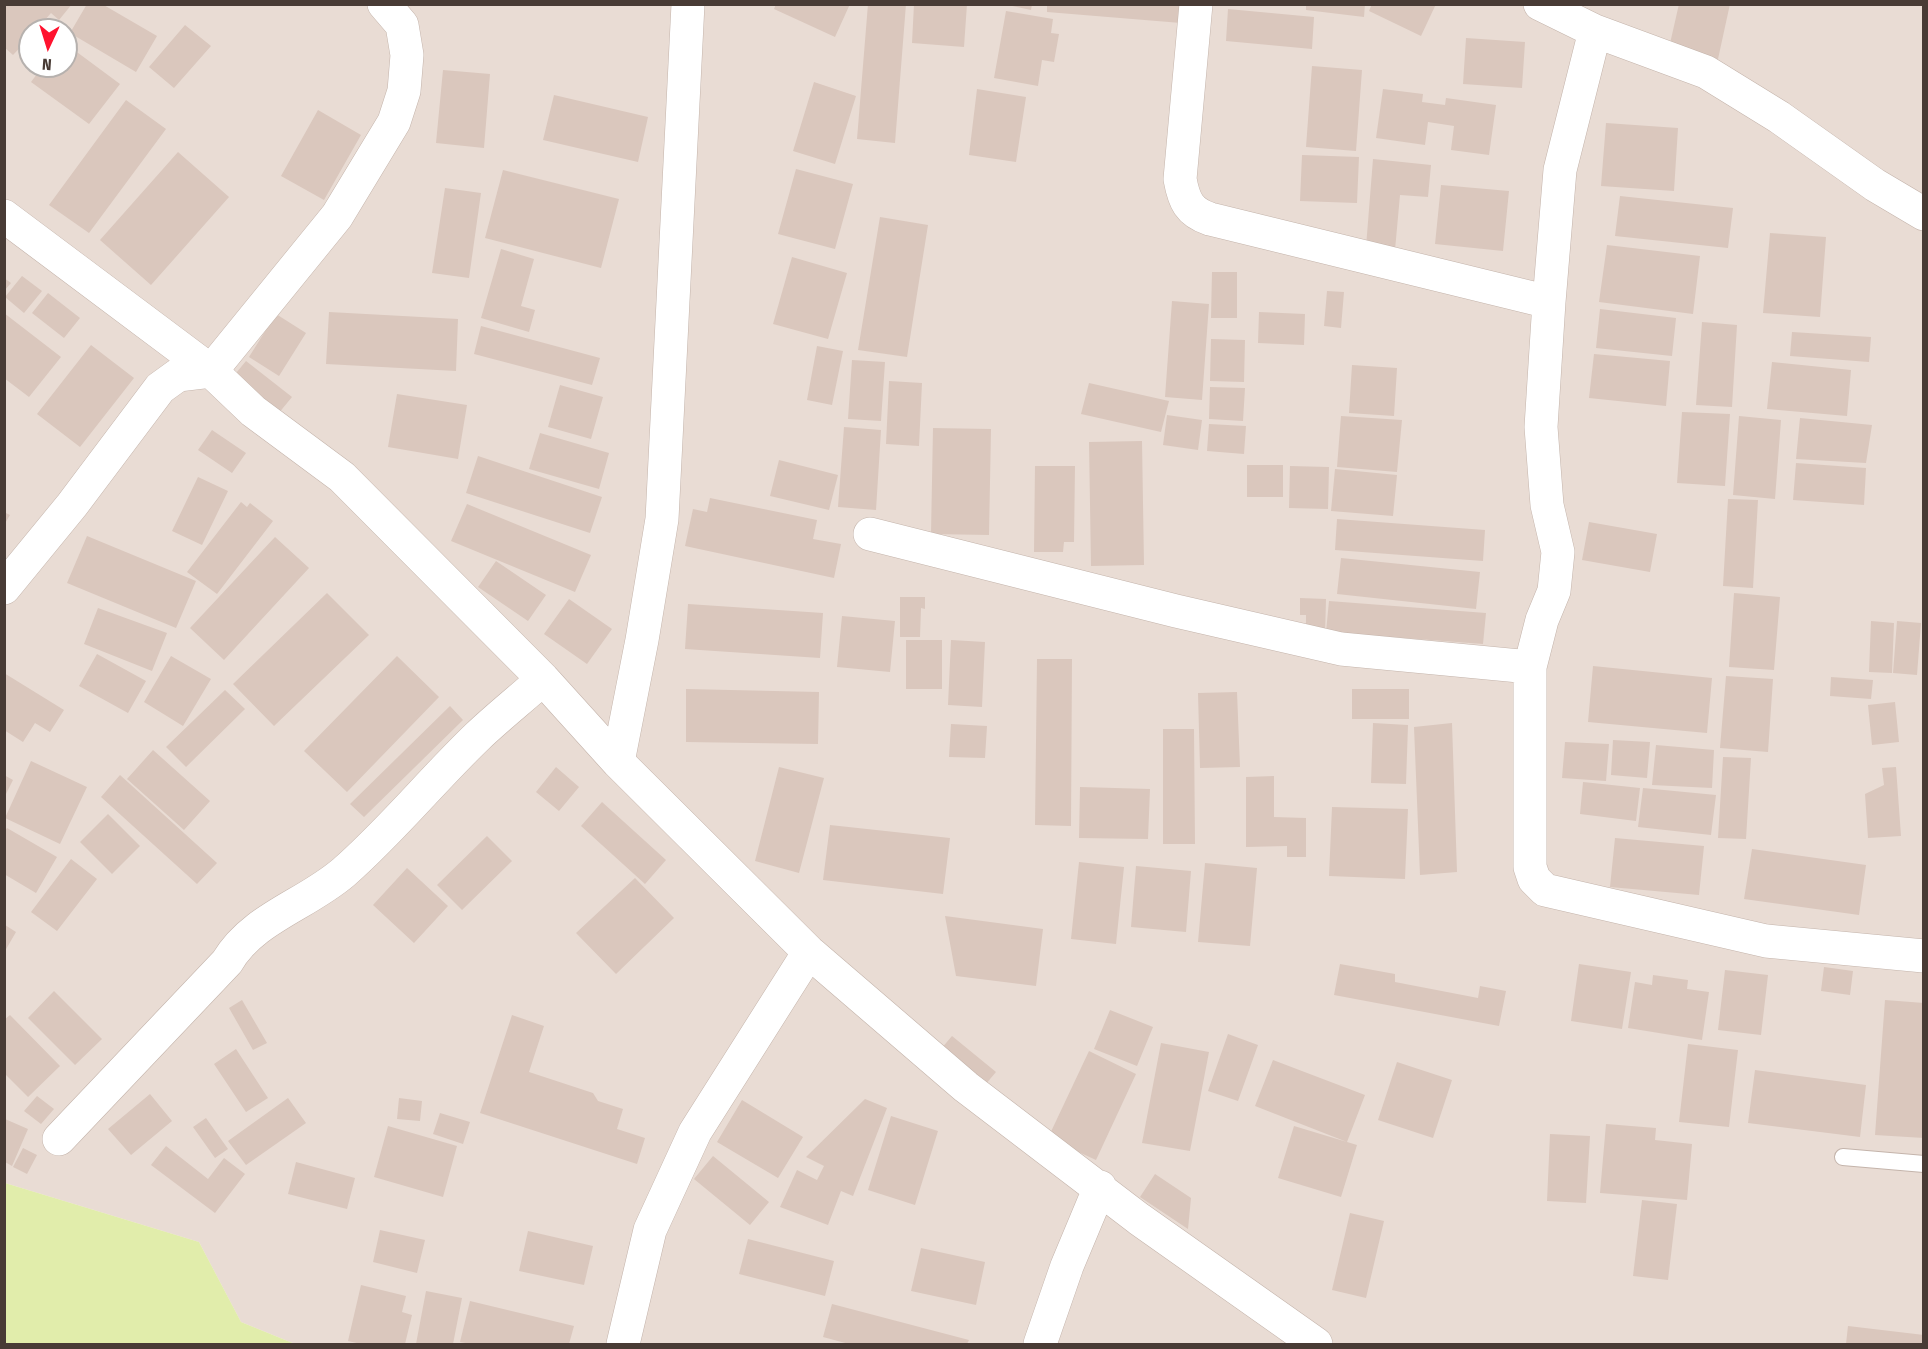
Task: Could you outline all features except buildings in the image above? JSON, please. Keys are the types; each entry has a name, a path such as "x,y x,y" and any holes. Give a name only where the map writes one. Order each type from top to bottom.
{"street":[{"path":"4,588 72,505 160,388 178,375 211,371 337,216 394,122 404,91 407,55 402,25 384,4"},
{"path":"618,762 642,640 662,519 688,4"},
{"path":"1196,4 1180,179 1183,196 1190,208 1210,219 1548,303"},
{"path":"1540,4 1595,32 1706,72 1779,117 1875,185 1923,214"},
{"path":"1595,32 1560,170 1548,303 1541,427 1547,505 1558,552 1554,591 1542,620 1530,667 1530,867 1534,879 1545,890 1766,941 1923,956"},
{"path":"4,216 211,371 253,411 342,477 543,679 618,762 809,952 966,1087 1139,1219 1316,1344"},
{"path":"870,534 1176,611 1341,649 1530,667"},
{"path":"59,1140 227,962 237,944 262,923 292,908 343,873 411,808 477,737 543,679"},
{"path":"623,1344 650,1230 694,1132 809,952"},
{"path":"1040,1344 1067,1266 1100,1187"}],"lane":[{"path":"1843,1157 1923,1164"}],"shaded area":[{"path":"5,5 1923,5 1923,1344 295,1344 241,1322 199,1242 5,1183"}],"green space":[{"path":"5,1183 199,1242 241,1322 295,1344 5,1344"}]}
